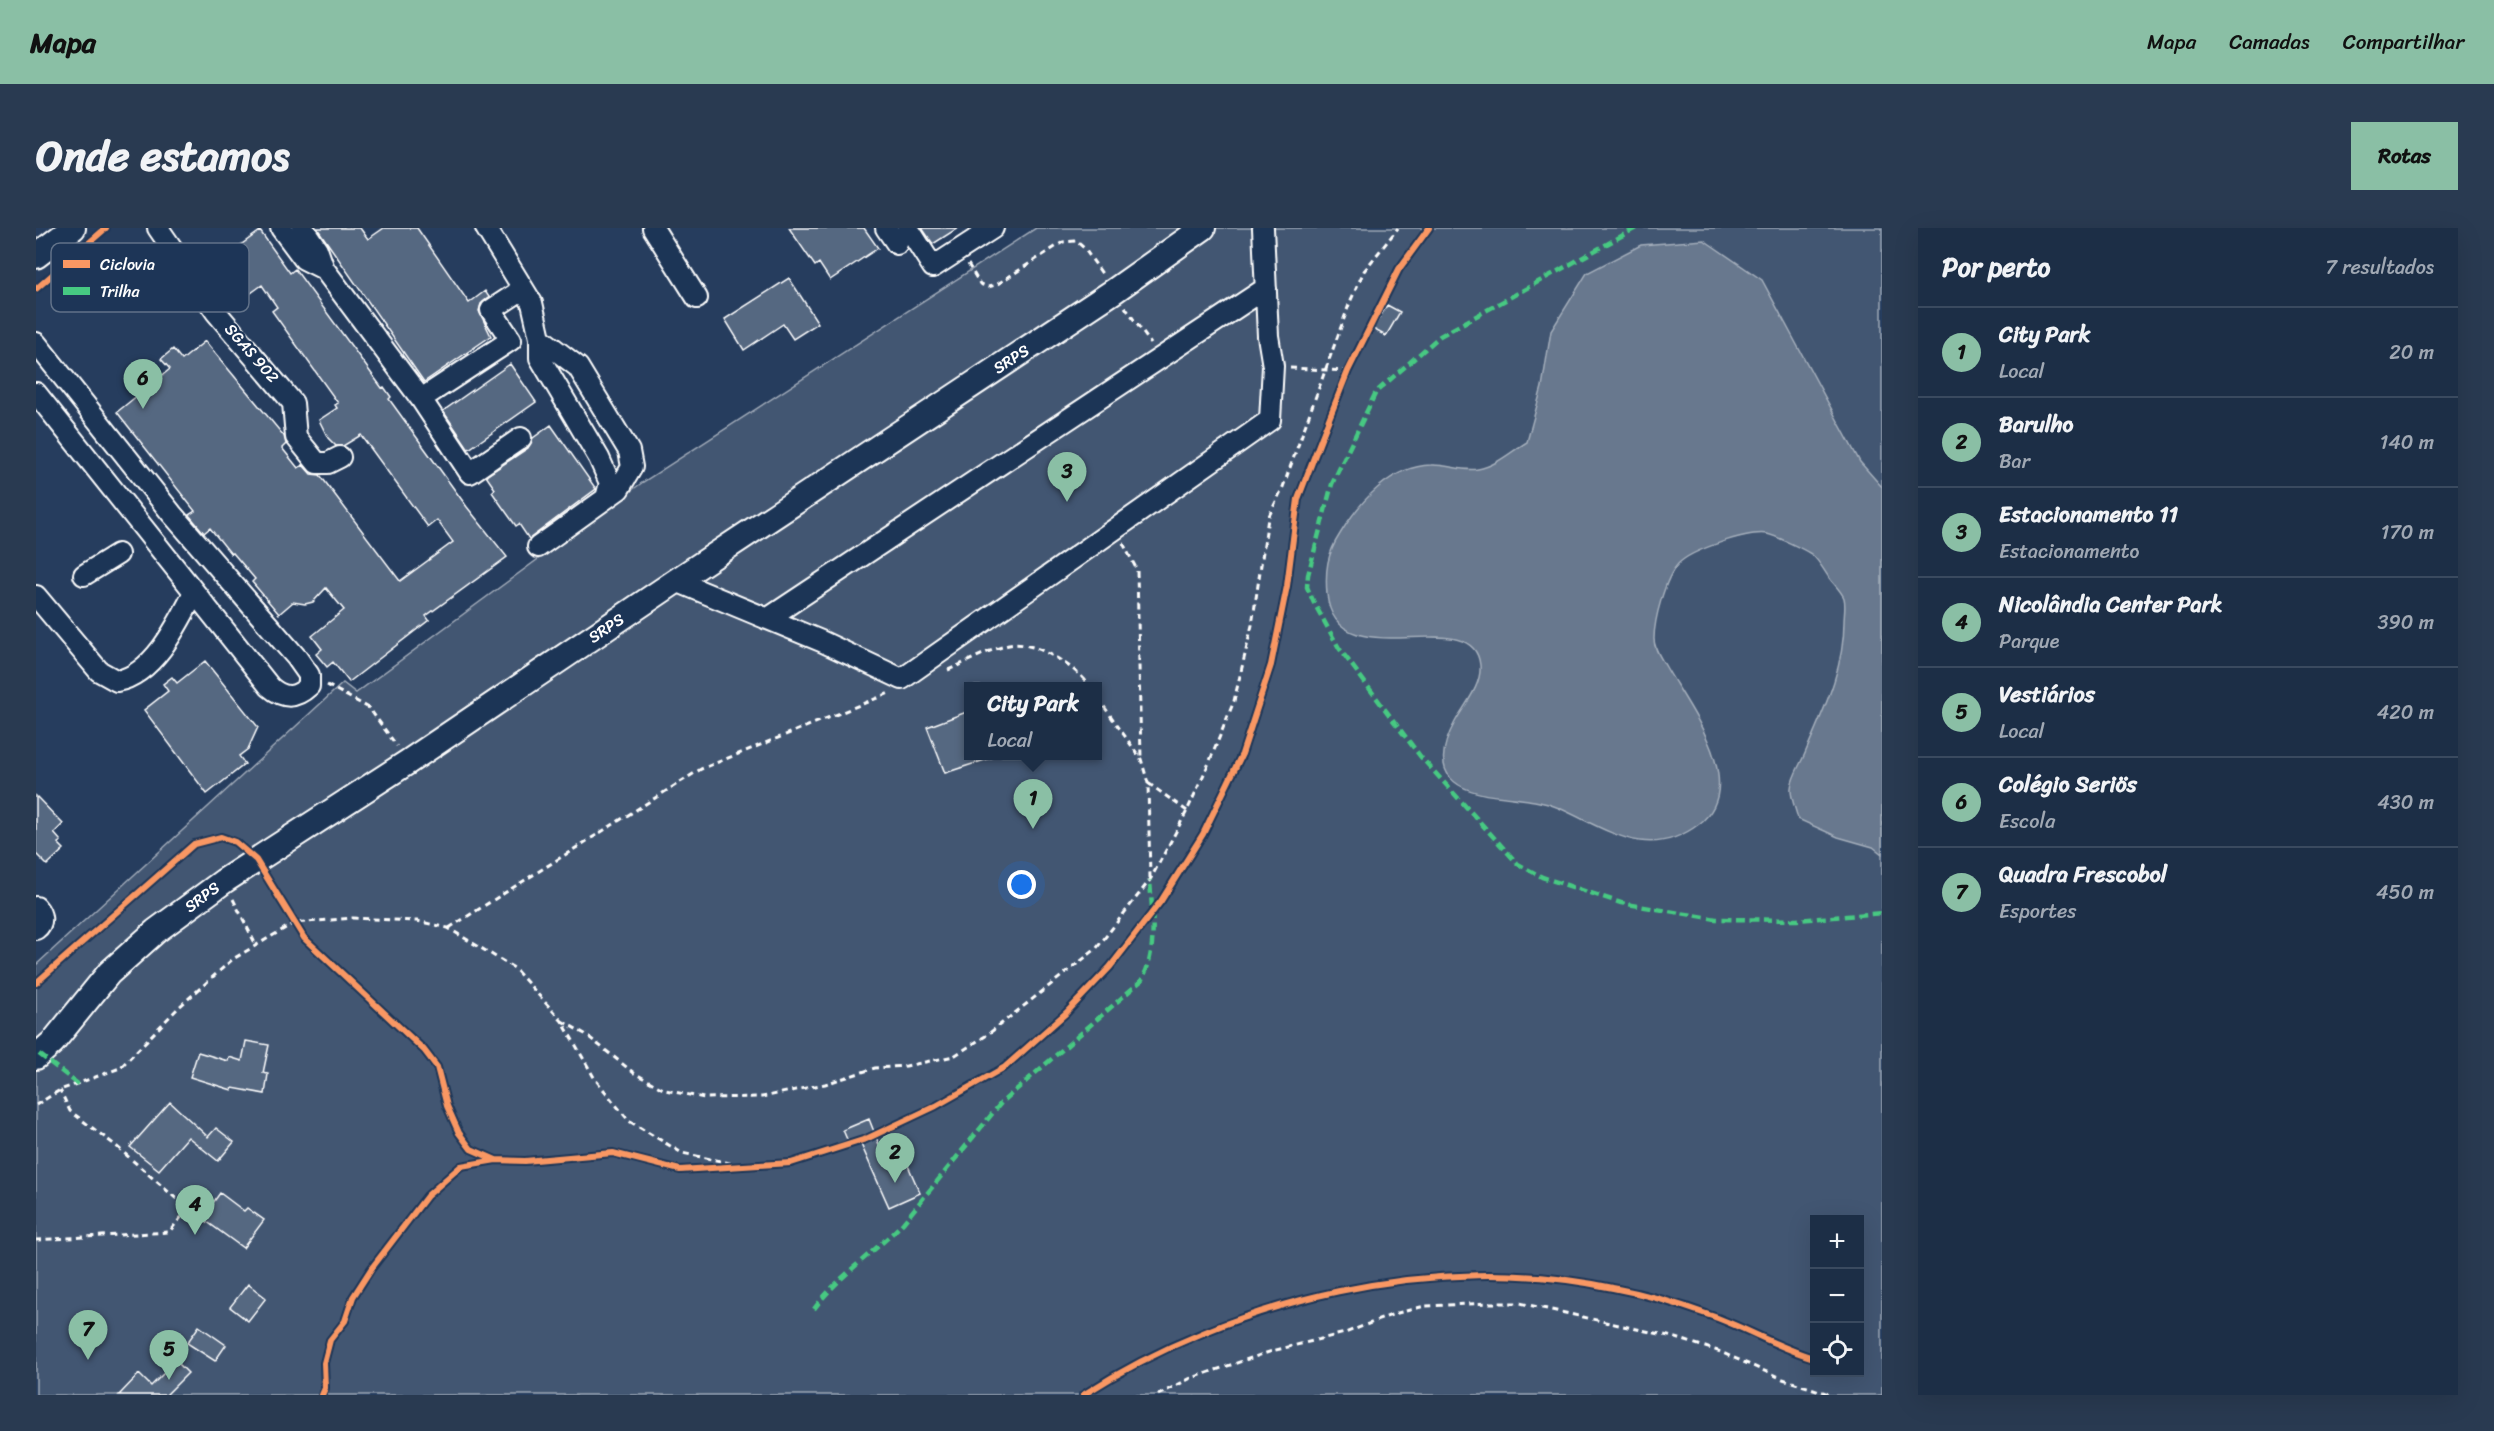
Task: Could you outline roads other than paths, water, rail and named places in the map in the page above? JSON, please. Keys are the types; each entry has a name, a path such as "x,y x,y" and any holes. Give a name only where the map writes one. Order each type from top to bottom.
{"main road":[{"path":"53,243 73,228"},
{"name":"SRPS","path":"36,1058 109,973 156,931 224,881 408,762 675,580 1114,291 1203,228"},
{"path":"36,256 51,245"}],"lane":[{"name":"SGAS 902","path":"158,228 168,243"},
{"path":"281,228 304,259 324,269"},
{"path":"303,228 317,249 324,269 421,399 470,473 521,438"},
{"path":"478,228 510,278 522,288"},
{"path":"486,228 532,303 540,339 540,358 599,458 610,483 606,498"},
{"path":"653,228 697,298"},
{"path":"897,233 933,267 993,228"},
{"path":"675,580 902,679 1270,420 1273,366 1263,228"},
{"path":"511,340 491,310 522,288"},
{"path":"767,619 1266,288"},
{"name":"SGAS 902","path":"216,312 293,403 296,437 306,452 317,463 328,463 340,458"},
{"path":"421,399 511,340 536,318"},
{"path":"538,547 619,489 630,474 632,462 629,451 578,367 540,339"},
{"path":"36,343 172,514 297,658 309,675 309,686 301,693 289,697 280,695 194,593 36,393"},
{"path":"599,458 617,465 624,460 629,451"},
{"path":"147,533 172,514"},
{"path":"84,575 118,554"},
{"path":"36,596 99,671 117,681 128,679 166,644 194,593"},
{"path":"36,907 41,912 42,919 36,929"}],"place":[{"name":"Colégio Seriös","path":"143,409"},
{"name":"Estacionamento 11","path":"1067,502"},
{"name":"City Park","path":"1033,829"},
{"name":"Barulho","path":"895,1183"},
{"name":"Nicolândia Center Park","path":"195,1235"},
{"name":"Quadra Frescobol","path":"88,1360"},
{"name":"Vestiários","path":"169,1380"}]}
